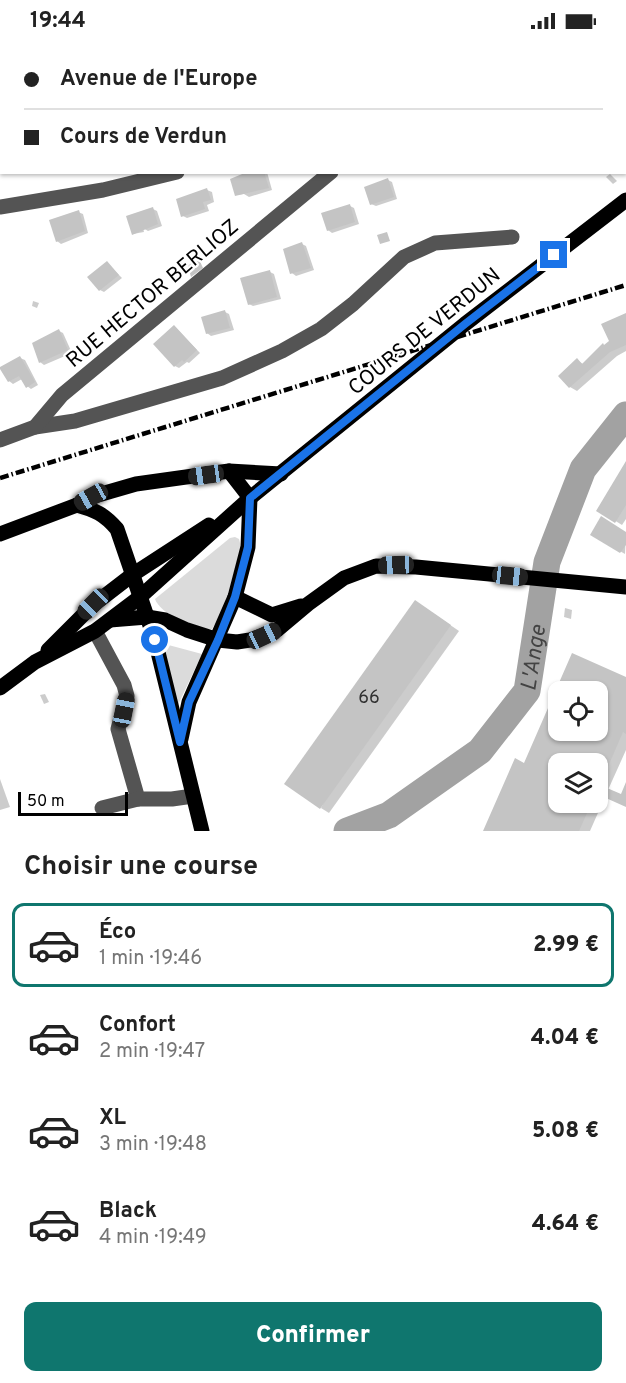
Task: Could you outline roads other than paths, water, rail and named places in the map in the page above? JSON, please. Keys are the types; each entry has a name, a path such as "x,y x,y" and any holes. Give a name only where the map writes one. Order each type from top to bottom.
{"main road":[{"name":"COURS DE VERDUN","path":"35,662 95,631 140,597 250,498 465,324 626,200"},
{"path":"0,534 77,505 91,497 136,484 229,471 281,474"},
{"path":"180,742 189,702 235,597 248,547 250,498 229,471"},
{"name":"COURS DE VERDUN","path":"0,688 35,662 93,604 132,575 250,498"},
{"path":"77,505 94,510 106,517 117,529 155,640 202,831"},
{"path":"110,620 147,617 165,620 218,640 237,642 264,636 277,630 344,578 376,566 416,567 626,587"},
{"path":"235,597 272,615 308,604"}],"street":[{"path":"0,207 102,190 169,174"},
{"name":"RUE HECTOR BERLIOZ","path":"0,440 35,427 62,395 329,174"},
{"path":"35,427 75,421 222,378 282,351 329,323 404,257 435,243 512,237"},
{"path":"95,631 124,685 127,696 118,729 138,799"},
{"path":"102,808 138,799 172,799 193,796"}],"waterway":[{"name":"L'Ange","path":"347,831 389,815 480,751 527,691 547,562 583,469 626,415"}],"railway":[{"path":"0,478 626,285"}]}
